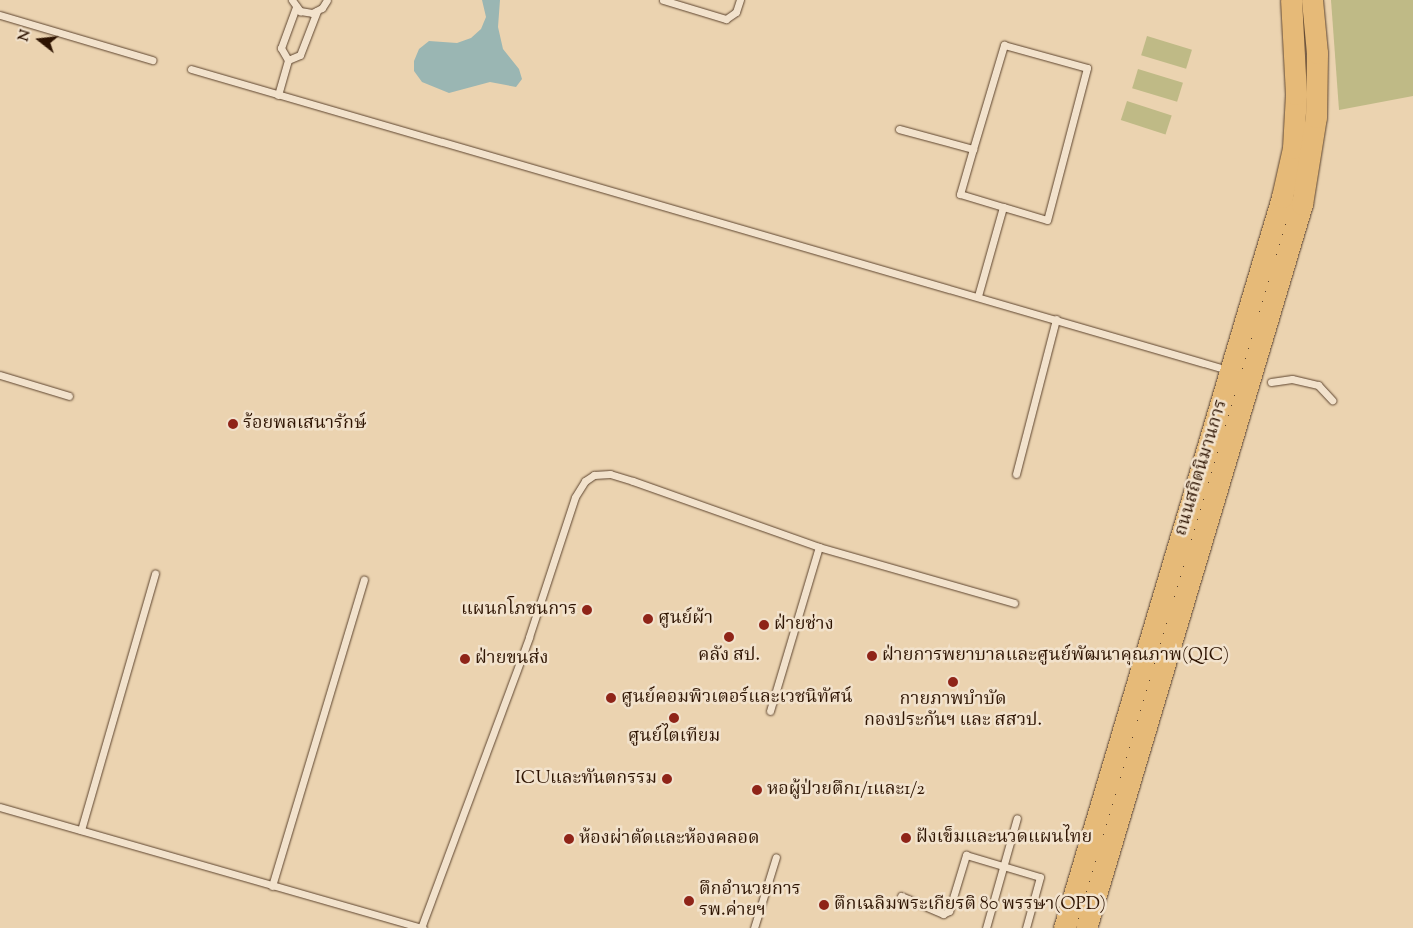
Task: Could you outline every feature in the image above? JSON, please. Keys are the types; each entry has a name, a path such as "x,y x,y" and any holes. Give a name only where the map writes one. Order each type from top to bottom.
{"main road":[{"name":"ถนนสถิตนิมานการ","path":"1064,928 1282,197 1293,148 1296,94 1291,0"},
{"name":"ถนนสถิตนิมานการ","path":"1086,928 1262,379 1311,161 1317,53 1312,0"},
{"path":"1231,371 1262,379"}],"lane":[{"path":"292,0 296,7 306,13 317,11"},
{"path":"288,60 300,55 317,11 327,0"},
{"path":"663,0 726,19 736,12 740,0"},
{"path":"278,95 288,60 281,48 296,7"},
{"path":"0,15 152,60"},
{"path":"1004,45 1087,68 1047,220 1003,207 960,194 1004,45"},
{"path":"191,69 1231,371"},
{"path":"899,129 973,148"},
{"path":"978,296 1003,207"},
{"path":"1016,474 1056,319"},
{"path":"0,375 69,396"},
{"path":"1262,379 1292,379 1318,385 1332,400"},
{"path":"0,807 422,928 529,637 575,497 585,481 594,475 610,474 819,547 1014,603"},
{"path":"770,710 819,547"},
{"path":"81,830 156,573"},
{"path":"272,886 364,580"},
{"path":"986,928 1017,818"},
{"path":"902,896 943,914 949,911 966,855 1040,877 1026,928"},
{"path":"754,928 776,857"}],"shaded area":[{"path":"1331,0 1413,0 1413,96 1339,110"},
{"path":"1147,36 1192,50 1186,69 1141,55"},
{"path":"1138,69 1183,83 1177,102 1132,88"},
{"path":"1127,101 1172,116 1166,135 1121,120"}],"water":[{"path":"482,0 500,0 498,27 503,49 519,69 522,79 516,87 490,82 449,93 422,82 414,71 414,61 419,49 429,41 457,43 471,38 481,29 486,17"}],"place":[{"name":"ร้อยพลเสนารักษ์","path":"233,424"},
{"name":"แผนกโภชนการ","path":"587,610"},
{"name":"ศูนย์ผ้า","path":"648,619"},
{"name":"ฝ่ายช่าง","path":"764,625"},
{"name":"คลัง สป.","path":"729,637"},
{"name":"ฝ่ายการพยาบาลและศูนย์พัฒนาคุณภาพ(QIC)","path":"872,656"},
{"name":"ฝ่ายขนส่ง","path":"465,659"},
{"name":"กายภาพบำบัด กองประกันฯ และ สสวป.","path":"953,682"},
{"name":"ศูนย์คอมพิวเตอร์และเวชนิทัศน์","path":"611,698"},
{"name":"ศูนย์ไตเทียม","path":"674,718"},
{"name":"ICUและทันตกรรม","path":"667,779"},
{"name":"หอผู้ป่วยตึก1/1และ1/2","path":"757,790"},
{"name":"ฝังเข็มและนวดแผนไทย","path":"906,838"},
{"name":"ห้องผ่าตัดและห้องคลอด","path":"569,839"},
{"name":"ตึกอำนวยการ รพ.ค่ายฯ","path":"689,901"},
{"name":"ตึกเฉลิมพระเกียรติ 80 พรรษา(OPD)","path":"824,905"}]}
